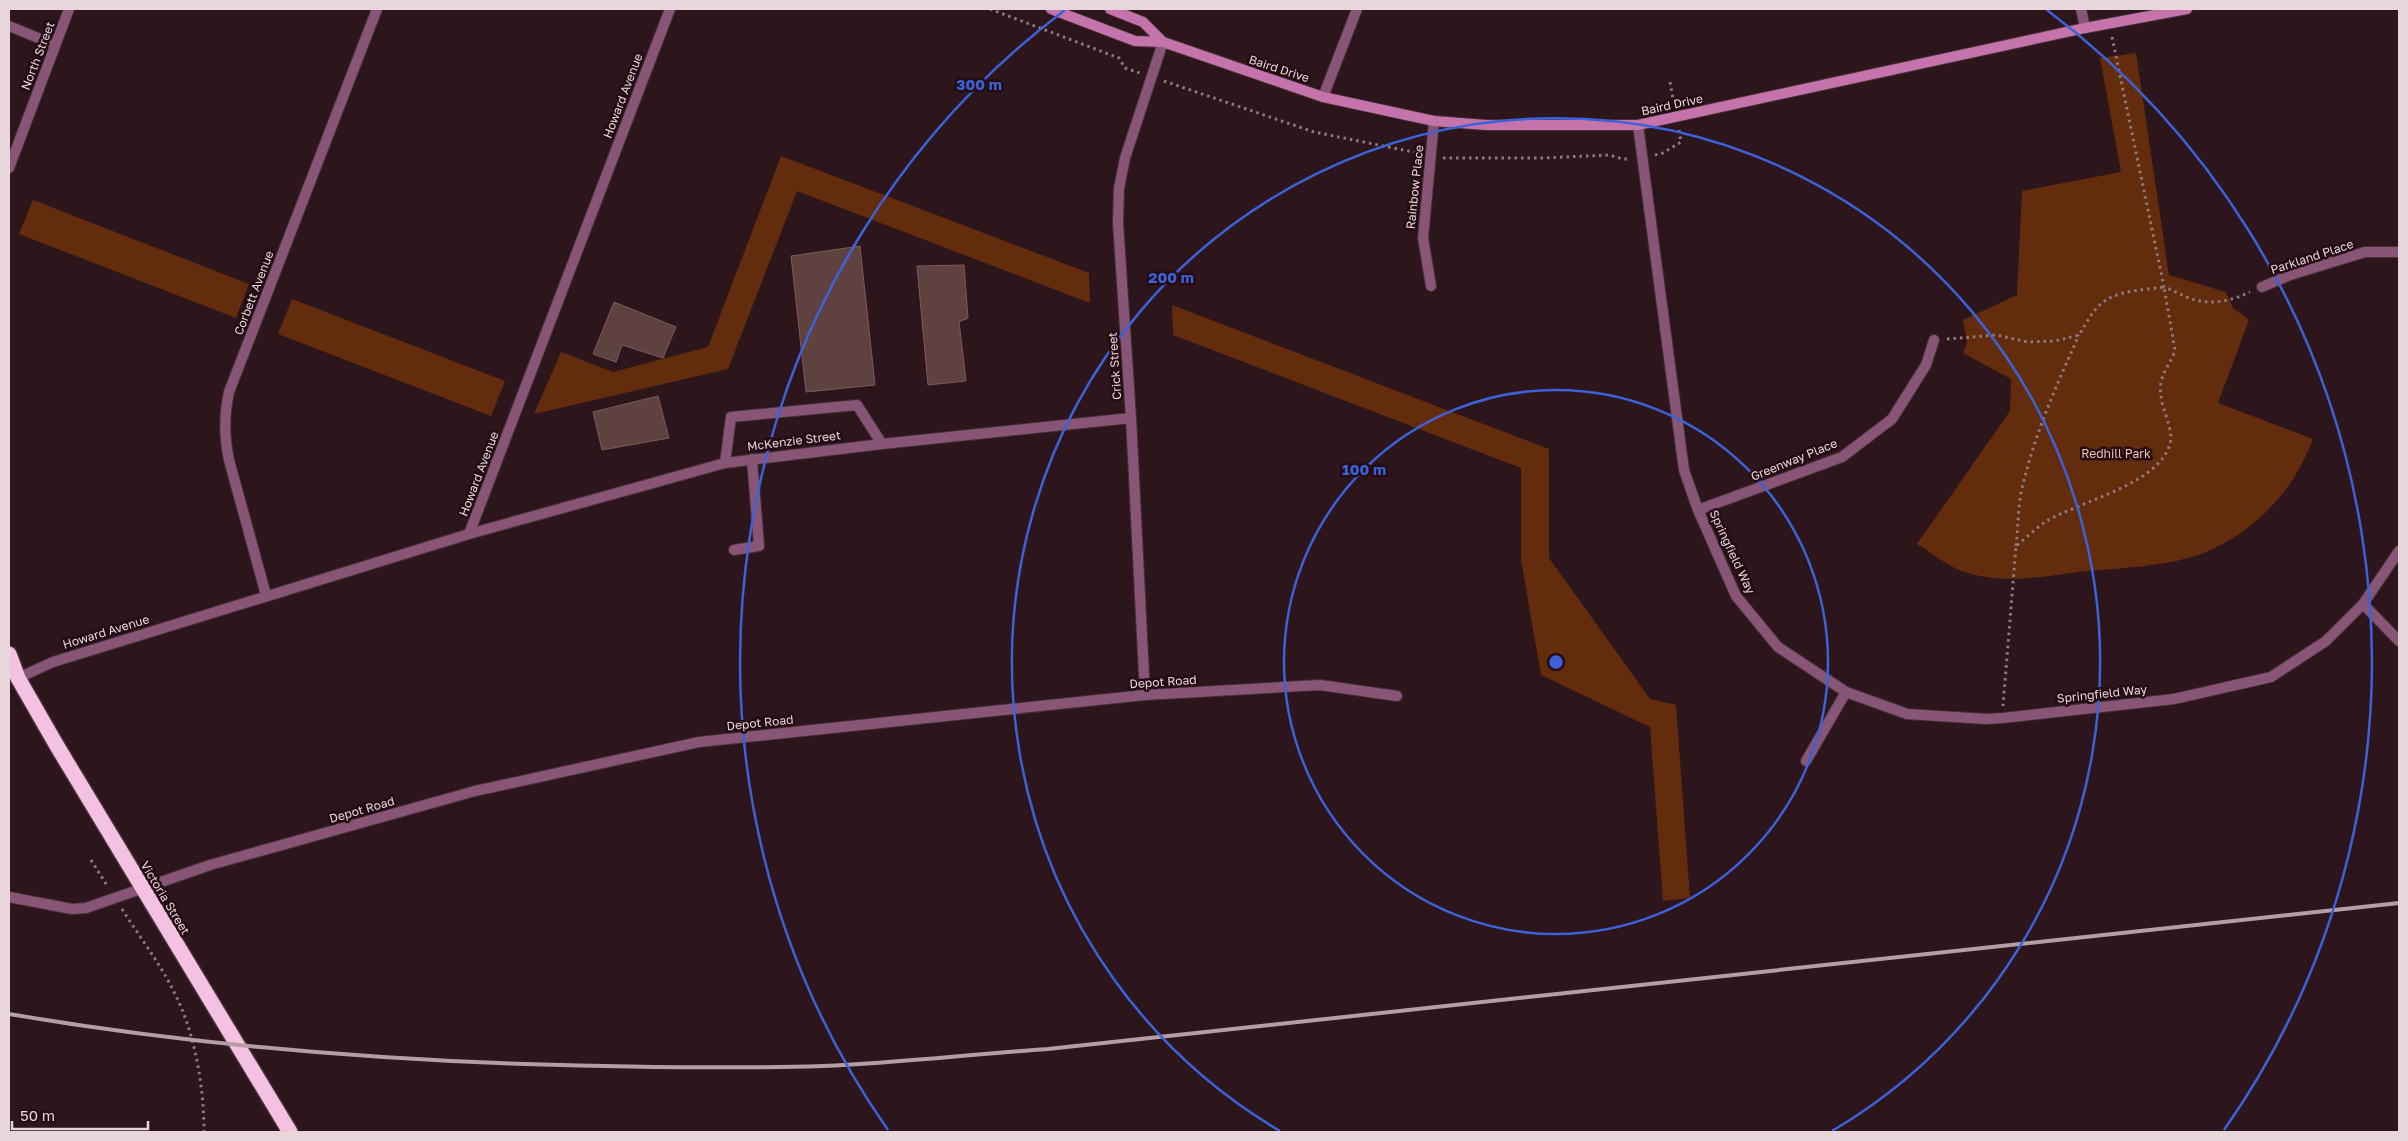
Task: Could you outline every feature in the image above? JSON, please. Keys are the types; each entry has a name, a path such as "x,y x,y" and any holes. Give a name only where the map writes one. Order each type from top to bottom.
{"highway":[{"name":"Victoria Street","path":"9,654 13,673 290,1132"}],"street":[{"name":"North Street","path":"9,168 69,9"},
{"name":"Corbett Avenue","path":"266,595 228,460 224,415 229,392 377,9"},
{"name":"Howard Avenue","path":"13,673 469,534 670,9"},
{"name":"Baird Drive","path":"1051,9 1134,42 1163,42 1323,97 1434,121 1486,125 1638,125 2085,28 2187,9"},
{"name":"Baird Drive","path":"1110,9 1143,22 1163,42"},
{"path":"1323,97 1357,9"},
{"path":"2081,9 2085,28"},
{"path":"9,26 55,45"},
{"name":"Crick Street","path":"1145,695 1131,418 1118,222 1119,188 1132,130 1163,42"},
{"name":"Rainbow Place","path":"1431,286 1423,238 1434,121"},
{"name":"Springfield Way","path":"1638,125 1684,470 1698,510 1736,596 1778,647 1846,692 1908,714 1986,719 2174,699 2271,677 2326,641 2363,604 2399,551"},
{"name":"Parkland Place","path":"2262,287 2290,275 2365,252 2399,252"},
{"name":"Greenway Place","path":"1698,510 1842,457 1892,419 1926,365 1934,340"},
{"path":"725,463 732,417 857,405 882,444"},
{"name":"McKenzie Street","path":"469,534 725,463 882,444 1131,418"},
{"path":"734,550 758,546 752,459"},
{"path":"2363,604 2399,641"},
{"name":"Depot Road","path":"9,897 72,909 86,908 210,865 475,791 699,742 1145,695 1320,685 1397,696"},
{"path":"1806,761 1846,692"}],"path":[{"path":"2016,546 2045,522 2137,480 2166,456 2172,440 2160,396 2162,374 2172,359 2175,350 2164,287 2110,24"},
{"path":"2002,718 2021,495 2027,468 2056,387 2079,335 2094,312 2104,302 2128,292 2164,287 2189,298 2208,302 2233,300 2262,287"},
{"path":"1934,340 1996,335 2028,342 2055,341 2079,335"},
{"path":"91,860 174,991 188,1027 204,1108 204,1132"}],"green space":[{"name":"Redhill Park","path":"2136,53 2169,275 2226,292 2233,308 2249,320 2218,403 2313,439 2295,475 2272,506 2242,532 2206,552 2160,564 2035,578 1991,578 1956,569 1917,544 2010,411 2011,379 1963,353 1967,342 1963,320 2017,295 2022,191 2121,172 2100,58"},
{"path":"781,156 1089,273 1090,303 797,191 728,369 534,414 561,352 613,372 708,347"},
{"path":"33,200 249,284 236,318 19,234"},
{"path":"292,299 505,381 491,416 278,334"},
{"path":"1172,305 1549,449 1549,558 1650,699 1676,705 1690,898 1663,901 1650,727 1541,675 1521,560 1521,468 1173,335"}],"building":[{"path":"860,246 875,385 806,392 791,256"},
{"path":"964,265 968,318 959,322 966,381 928,385 917,266"},
{"path":"614,302 676,327 663,358 622,345 616,362 593,354"},
{"path":"658,396 669,438 602,450 593,412"}],"railway":[{"path":"9,1014 201,1041 395,1058 637,1067 823,1066 1048,1049 2399,903"}]}
